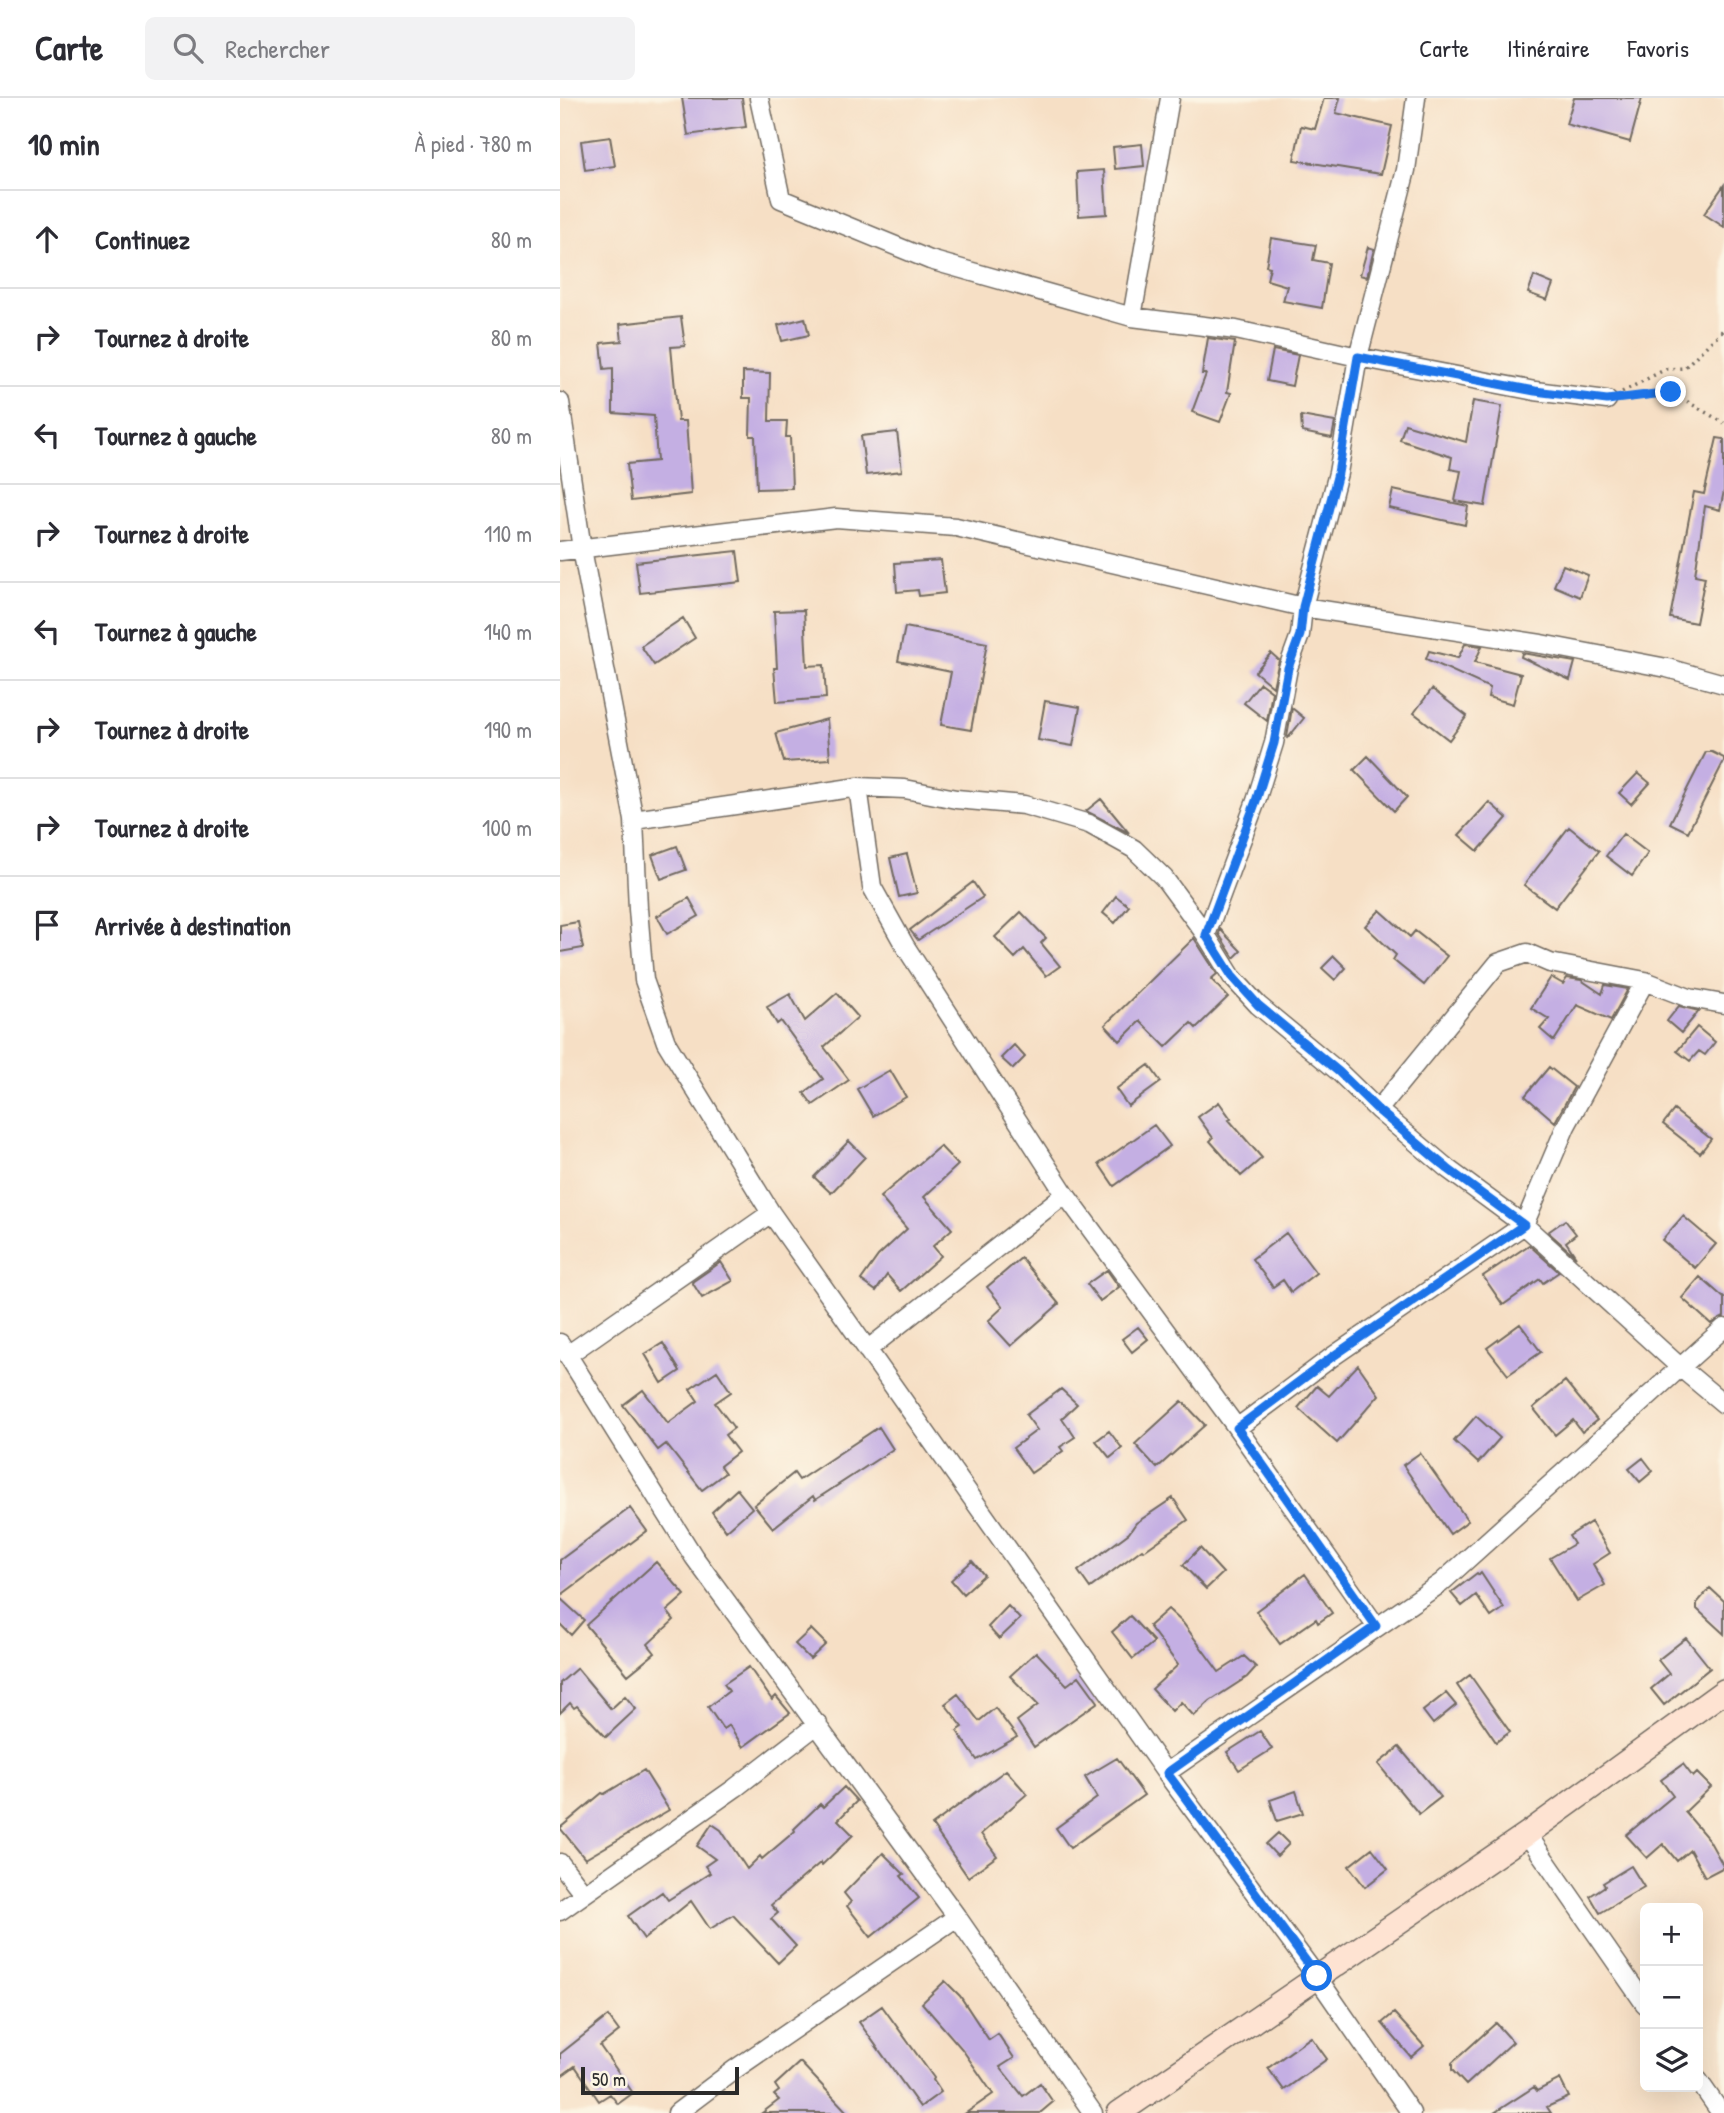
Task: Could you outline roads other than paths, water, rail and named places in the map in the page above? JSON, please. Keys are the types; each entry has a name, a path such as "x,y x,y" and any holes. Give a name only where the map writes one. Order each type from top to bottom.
{"street":[{"path":"759,98 781,199 930,260 1132,317 1236,330 1535,391 1607,400"},
{"path":"1132,317 1170,98"},
{"path":"1206,935 1256,801 1274,743 1288,668 1300,635 1303,607 1338,473 1358,357 1406,170 1416,98"},
{"path":"560,402 582,549 634,820 644,980 666,1042 771,1213 1167,1773 1317,1976 1411,2113"},
{"path":"560,551 836,518 956,527 1303,607 1553,647 1667,668 1724,684"},
{"path":"634,820 858,788 905,789 956,799 1024,805 1089,824 1133,849 1164,878 1232,976 1258,1005 1339,1072 1378,1110 1448,1169 1524,1225 1724,1404"},
{"path":"858,788 872,887 905,946 1065,1194 1237,1428 1376,1626"},
{"path":"1378,1110 1498,963 1527,953 1550,963 1645,981 1689,998 1724,1004"},
{"path":"1237,1428 1332,1357 1524,1225 1566,1126 1645,981"},
{"path":"867,1350 1065,1194"},
{"path":"771,1213 565,1348 694,1558 957,1917 1093,2113"},
{"path":"1167,1773 1441,1583 1724,1328"},
{"path":"1119,2113 1527,1834 1724,1691"},
{"path":"560,1911 735,1788 818,1724"},
{"path":"1527,1834 1640,1997"},
{"path":"560,1863 584,1894"},
{"path":"677,2113 734,2070 957,1917"},
{"path":"1703,2087 1721,2113"}]}
